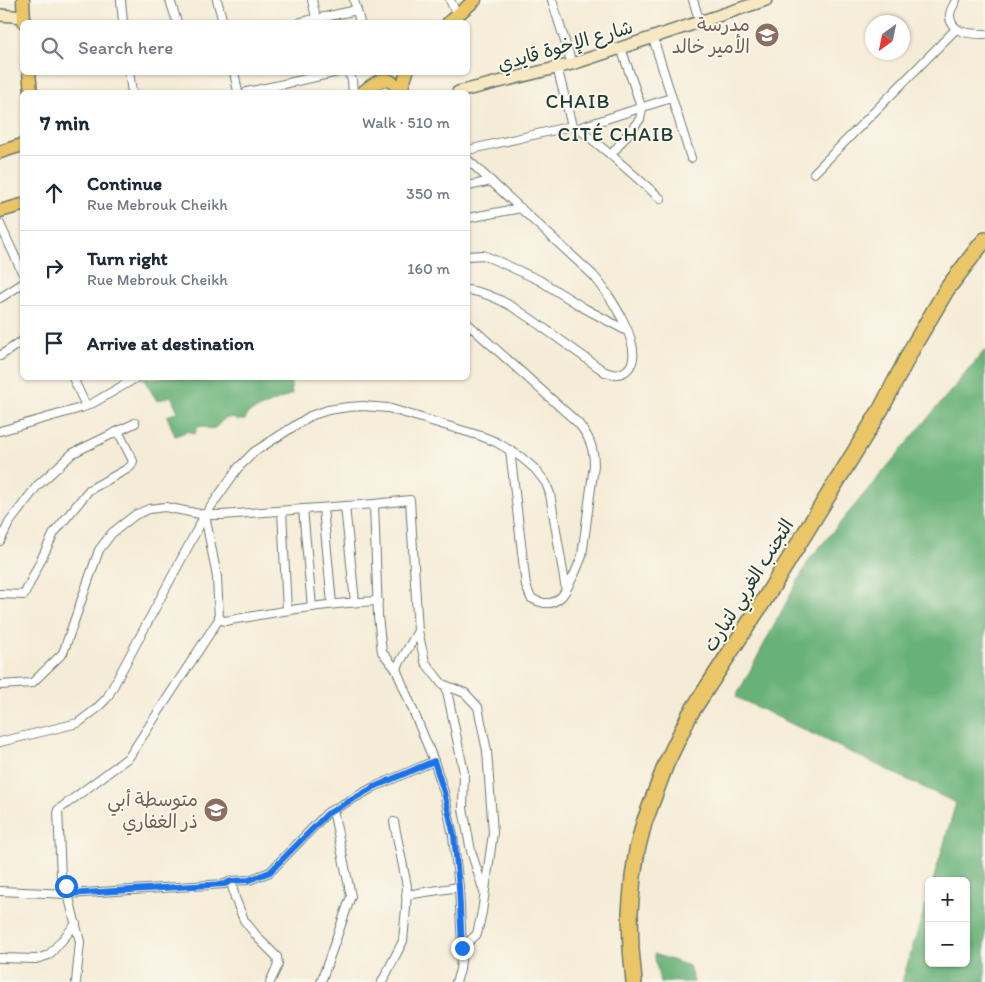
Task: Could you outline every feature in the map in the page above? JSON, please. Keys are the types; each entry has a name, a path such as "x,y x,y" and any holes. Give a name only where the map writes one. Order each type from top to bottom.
{"highway":[{"name":"التجنب الغربي لتيارت","path":"634,982 630,912 637,850 644,823 666,764 690,714 766,597 881,409 910,353 947,289 985,240"}],"main road":[{"path":"0,15 24,20 23,0"},
{"path":"453,19 474,0"},
{"name":"شارع الإخوة قايدي","path":"466,90 572,64 766,0"},
{"path":"29,75 31,90"},
{"path":"399,90 406,75"},
{"path":"373,84 390,81 397,90"},
{"path":"0,152 20,146"},
{"path":"0,211 20,206"},
{"path":"0,219 20,206"}],"street":[{"path":"121,0 123,20"},
{"path":"170,0 176,20"},
{"path":"217,0 222,20"},
{"path":"312,0 317,20"},
{"path":"354,0 360,20"},
{"path":"450,0 453,19"},
{"path":"552,0 572,64"},
{"path":"693,0 700,22"},
{"path":"956,0 950,16 952,24 956,29 963,33 985,34"},
{"path":"321,20 357,10"},
{"path":"814,172 956,29"},
{"path":"652,38 692,158"},
{"path":"611,155 640,119 642,108 621,48"},
{"path":"557,67 575,127 611,155 661,200"},
{"path":"129,75 132,90"},
{"path":"235,75 238,90"},
{"path":"255,90 320,75"},
{"path":"350,75 353,90"},
{"path":"352,80 373,84"},
{"path":"470,150 575,127 671,98"},
{"path":"470,162 593,275 608,295 628,331 633,352 633,362 624,372 614,375 605,372 512,307 491,297 470,290"},
{"path":"470,186 490,181"},
{"path":"470,218 521,208"},
{"path":"0,224 20,268"},
{"path":"470,256 483,255 539,280 584,308 628,331"},
{"path":"0,298 20,285"},
{"path":"470,326 578,423 591,442 594,465 582,556 575,574 562,596 550,603 537,601 531,598 528,592 510,450"},
{"path":"0,356 20,342"},
{"path":"74,380 86,406"},
{"path":"0,431 86,406 133,380"},
{"path":"0,742 78,724 107,698 205,515 238,468 254,452 310,416 328,410 363,406 388,408 481,436 521,457 536,469 546,483 550,494 566,590"},
{"path":"0,541 9,523 32,492 73,453 135,423"},
{"path":"0,594 24,595 54,533 89,490 131,466 133,460 118,432"},
{"path":"0,684 32,683 63,653 99,550 112,532 135,515 149,508 164,506 205,515 282,511 410,500 418,631 425,662 442,684 465,693 478,707 487,751 493,833 477,934 462,948"},
{"path":"374,504 378,616 382,652 396,669 434,761 444,792 454,836 462,948 460,970 456,982"},
{"path":"345,506 355,602"},
{"path":"323,508 332,604"},
{"path":"303,509 312,607"},
{"path":"282,511 287,610"},
{"path":"76,982 80,942 66,886 61,876 58,810 129,757 219,619 217,576 205,515"},
{"path":"219,619 225,620 332,604 378,601"},
{"path":"396,669 418,631"},
{"path":"446,686 464,773 463,809 471,851 484,894"},
{"path":"0,891 68,894 225,884 231,881 249,880 270,872 333,810 374,787 434,761"},
{"path":"322,982 351,896 333,810"},
{"path":"382,982 403,941 406,908 407,886 394,822"},
{"path":"231,881 235,898 244,920 259,940 277,958 278,965 270,982"},
{"path":"406,895 459,887"},
{"path":"0,958 36,959 49,955 76,924"}],"green space":[{"path":"985,350 985,982 902,982 925,906 925,967 970,967 970,877 934,877 956,803 736,697 809,560"},
{"path":"144,380 290,380 292,394 248,413 245,420 237,420 232,417 224,419 214,428 201,426 197,428 195,434 188,431 175,436 167,416 178,412 171,396 157,401"},
{"path":"654,954 689,966 694,982 660,982"}],"place":[{"name":"مدرسة الأمير خالد","path":"767,35"},
{"name":"متوسطة أبي ذر الغفاري","path":"216,810"}],"district":[{"name":"CHAIB","path":"578,101"},
{"name":"CITÉ CHAIB","path":"616,134"}],"route":[{"path":"66,886 68,894 225,884 231,881 249,880 270,872 327,814 374,787 434,761 444,792 454,836 462,948"}]}
